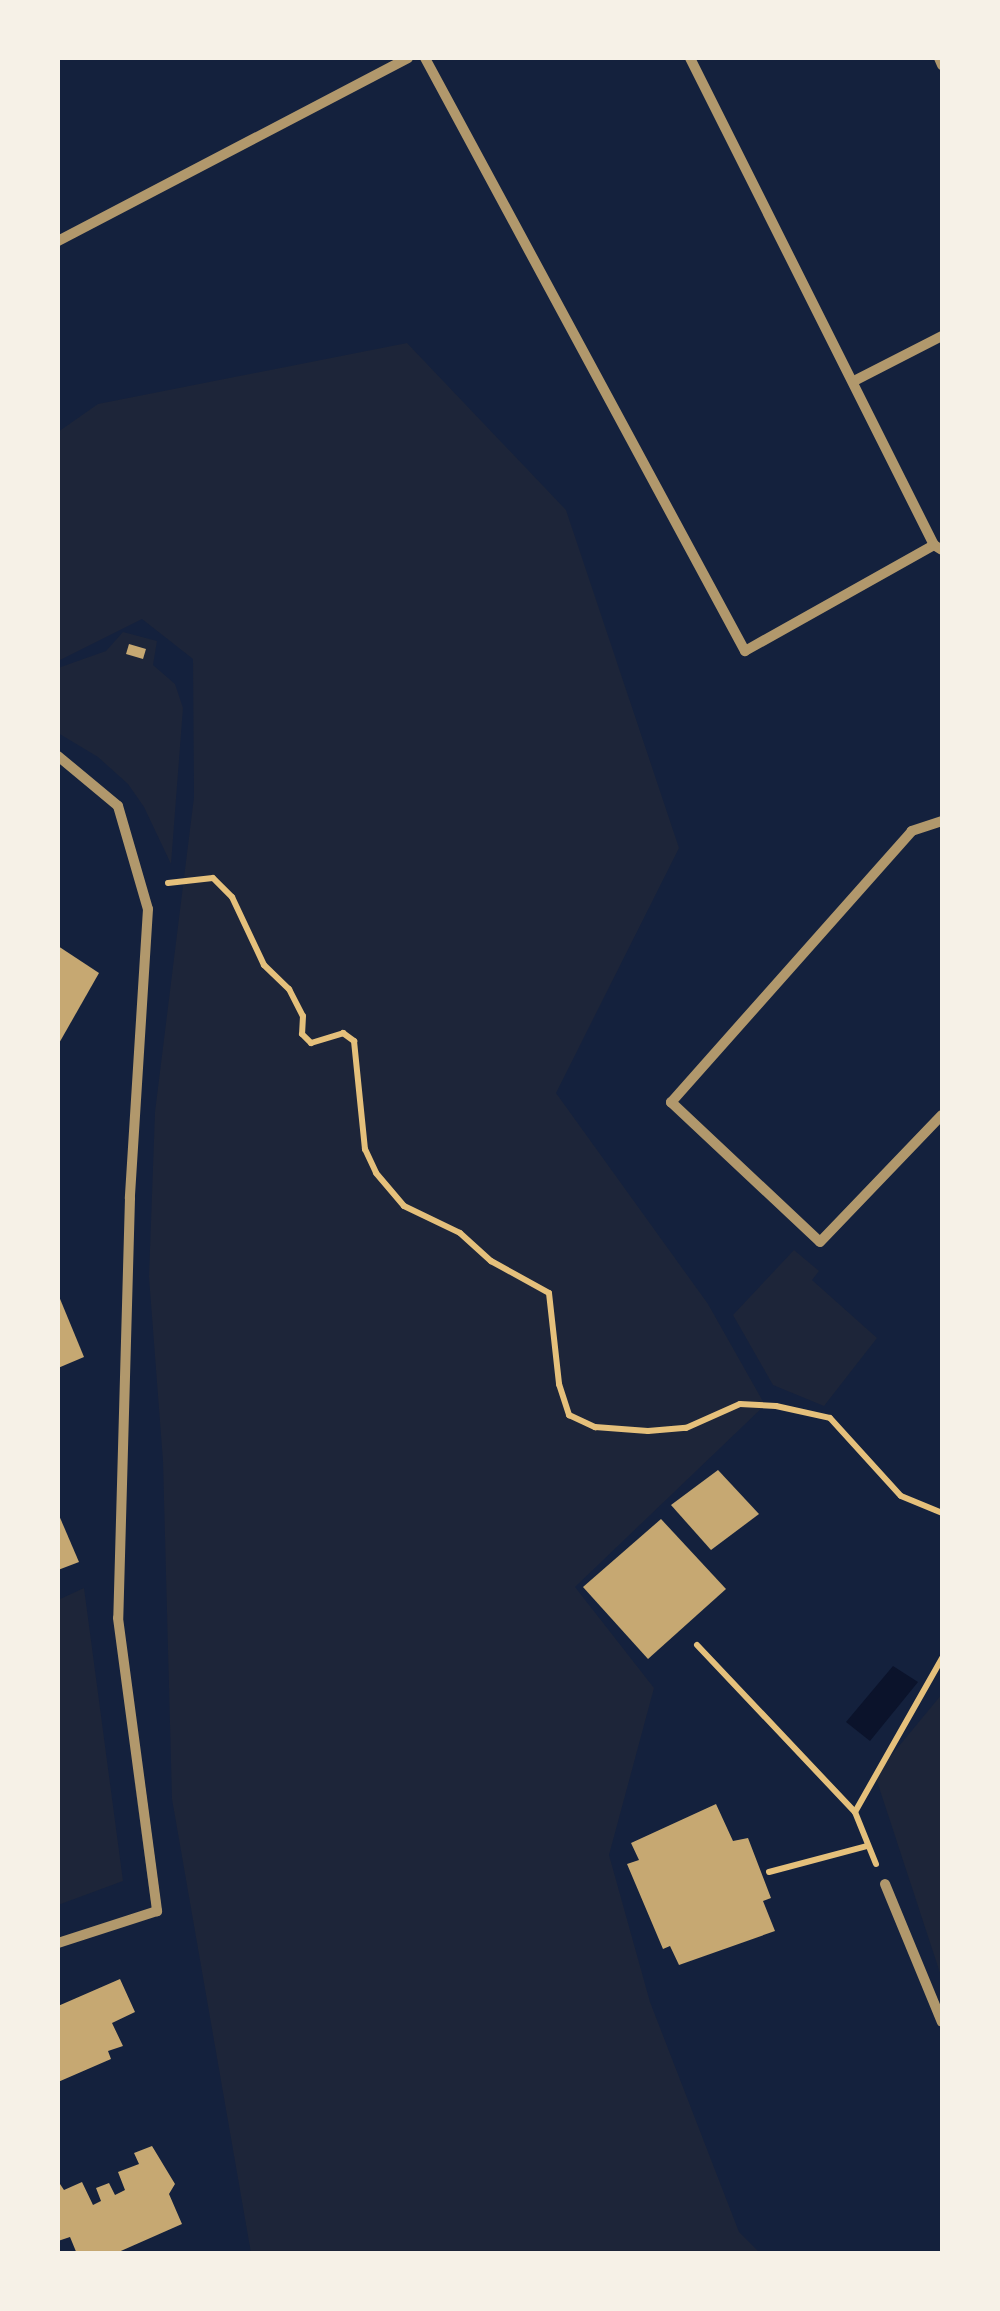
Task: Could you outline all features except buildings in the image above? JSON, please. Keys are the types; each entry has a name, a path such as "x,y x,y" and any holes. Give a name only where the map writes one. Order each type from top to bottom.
{"street":[{"path":"58,241 408,58"},
{"path":"426,58 745,651 938,548 690,58"},
{"path":"939,58 942,65"},
{"path":"854,381 942,336"},
{"path":"58,756 118,806 148,909 130,1218 118,1618 157,1911 58,1943"},
{"path":"942,820 912,831 671,1102 820,1242 942,1114"},
{"path":"885,1884 942,2022"}],"path":[{"path":"142,888 212,878 232,897 264,965 290,989 304,1016 302,1034 311,1043 343,1033 354,1041 365,1148 376,1173 404,1206 460,1233 491,1261 549,1293 559,1384 569,1414 596,1427 648,1431 686,1428 740,1404 776,1406 830,1418 901,1496 942,1513"},
{"path":"698,1645 855,1812 885,1884"},
{"path":"855,1812 942,1658"},
{"path":"769,1872 867,1846"}],"shaded area":[{"path":"407,343 566,510 679,848 556,1093 708,1304 765,1405 575,1587 654,1688 609,1855 650,2002 739,2232 760,2253 251,2253 172,1799 163,1461 149,1277 155,1112 194,797 193,659 142,619 58,661 58,432 98,404"},
{"path":"123,632 157,641 153,665 175,684 183,708 171,864 144,807 128,784 98,757 58,733 58,668 106,651"},
{"path":"794,1250 819,1271 812,1280 877,1338 824,1406 773,1385 733,1315"},
{"path":"84,1588 123,1881 58,1905 58,1600"},
{"path":"893,1666 918,1682 870,1741 846,1722"},
{"path":"942,1694 942,1979 875,1775"}]}
